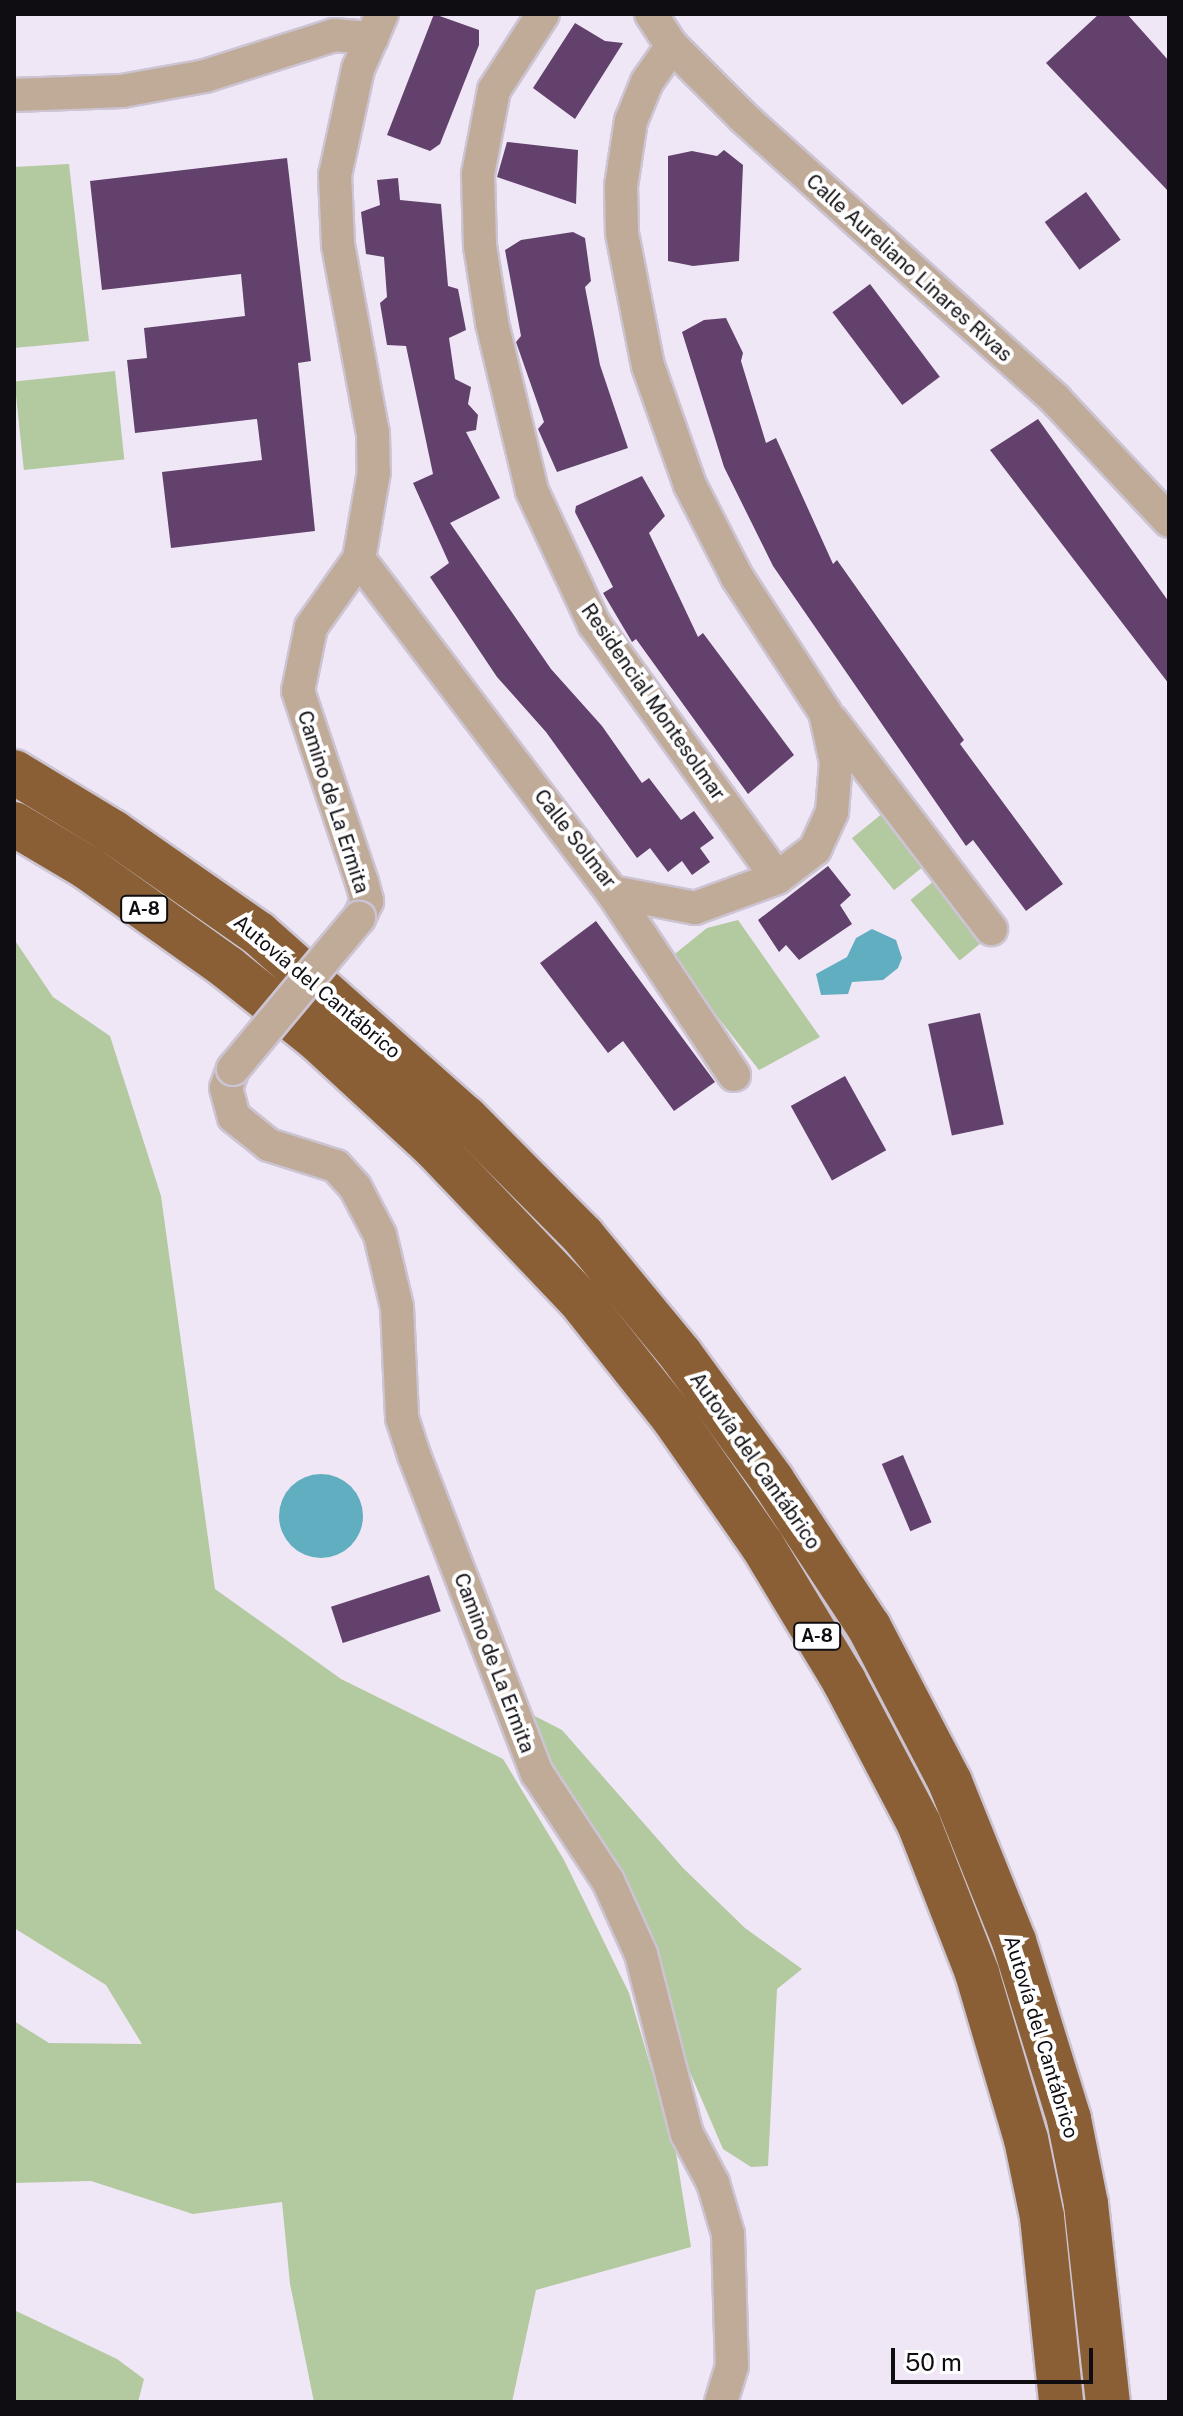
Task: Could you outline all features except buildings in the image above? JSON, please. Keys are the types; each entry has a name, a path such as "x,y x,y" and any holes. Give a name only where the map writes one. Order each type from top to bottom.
{"highway":[{"name":"Autovía del Cantábrico","path":"14,772 113,832 258,933 434,1088 583,1236 681,1355 772,1480 876,1641 950,1782 1014,1941 1072,2133 1088,2218 1108,2402"},
{"name":"Autovía del Cantábrico","path":"14,824 88,868 238,976 317,1039 434,1147 579,1299 674,1419 762,1545 844,1681 919,1824 977,1973 1026,2139 1042,2217 1055,2296 1061,2402"}],"street":[{"path":"278,52 335,14"},
{"name":"Residencial Montesolmar","path":"543,14 494,90 478,174 480,246 492,323 532,491 594,624 777,878"},
{"name":"Calle Aureliano Linares Rivas","path":"651,14 672,46 842,209 1055,399 1169,521"},
{"path":"14,95 122,91 205,76 334,35 377,26"},
{"path":"359,559 374,472 373,433 338,245 335,175 345,119 377,26"},
{"name":"Calle Solmar","path":"359,559 612,892 695,908 777,878 815,849 832,812 836,762 825,712 713,533 665,423 648,366 622,233 621,186 631,121 647,82 672,46"},
{"name":"Camino de La Ermita","path":"359,559 311,627 298,691 367,901 359,918 233,1069 226,1088 234,1117 269,1145 336,1166 355,1187 380,1235 397,1307 402,1418 414,1455 537,1773 608,1881 641,1954 687,2134 713,2183 728,2234 732,2366 721,2402"},
{"path":"825,712 991,929"},
{"path":"612,892 734,1075"}],"green space":[{"path":"69,164 89,341 14,348 14,167"},
{"path":"115,371 124,460 24,470 15,382"},
{"path":"883,813 925,865 894,890 852,838"},
{"path":"940,876 989,937 960,961 910,900"},
{"path":"738,920 820,1037 759,1070 671,957 707,928"},
{"path":"14,939 53,997 110,1036 161,1196 215,1589 341,1679 503,1759 564,1860 629,1993 676,2153 691,2247 536,2290 512,2402 314,2402 290,2284 282,2202 193,2214 91,2181 14,2183 14,2021 49,2043 142,2044 106,1985 14,1928"},
{"path":"525,1711 562,1730 683,1868 745,1928 802,1969 777,1989 768,2166 751,2167 723,2149 689,2070 662,1968 626,1895 559,1791"},
{"path":"14,2310 117,2359 144,2379 138,2402 14,2402"}],"water":[{"path":"872,929 896,940 902,958 898,968 883,980 852,982 848,994 821,995 816,974 847,957 856,938"},
{"path":"321,1474 337,1477 351,1486 360,1500 363,1516 360,1532 351,1546 337,1555 321,1558 305,1555 291,1546 282,1532 279,1516 282,1500 291,1486 305,1477"}]}
